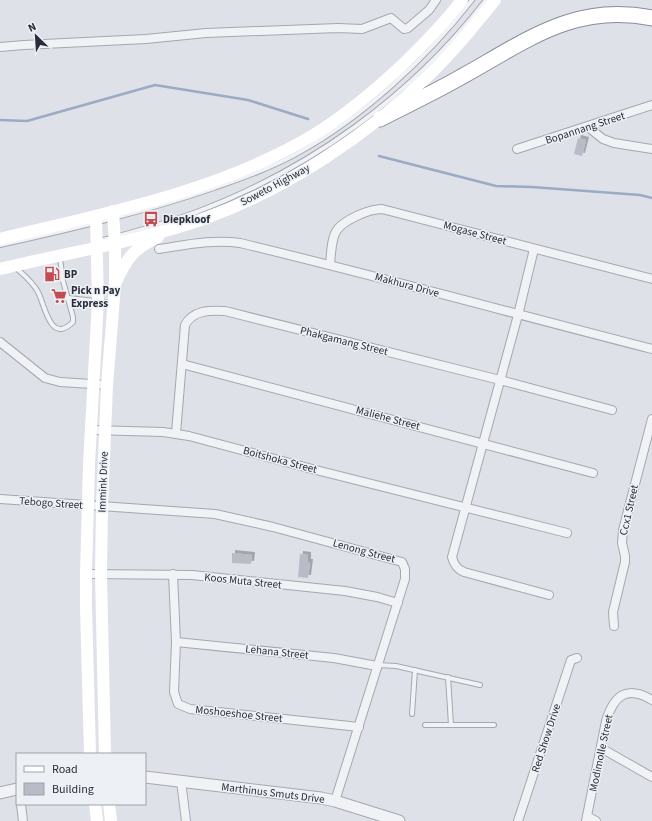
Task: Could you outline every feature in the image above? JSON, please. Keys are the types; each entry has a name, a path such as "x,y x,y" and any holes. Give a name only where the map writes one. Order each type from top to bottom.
{"highway":[{"path":"380,119 461,77 538,33 558,25 577,19 595,16 618,15 652,18"}],"main road":[{"name":"Soweto Highway","path":"0,239 114,215 242,170 271,158 314,135 386,80 426,43 462,0"},
{"name":"Soweto Highway","path":"0,270 57,252 182,225 206,218 278,184 322,160 380,119 429,76 464,38 495,0"},
{"name":"Immink Drive","path":"105,753 101,574 102,506 107,385 115,285 114,215"},
{"name":"Immink Drive","path":"90,753 86,574 87,506 92,430 92,384 98,301 95,244 96,219"},
{"path":"115,285 128,258 134,251 148,241 182,225"},
{"path":"94,805 97,821"},
{"path":"109,805 112,821"}],"street":[{"path":"0,48 24,45 146,39 206,33 338,28 362,29 391,18 404,29 408,28 429,10 436,0"},
{"name":"Bopannang Street","path":"517,149 652,105"},
{"path":"588,127 603,139 614,143 652,149"},
{"name":"Mogase Street","path":"330,265 336,231 350,220 375,209 382,209 652,279"},
{"name":"Makhura Drive","path":"159,249 204,243 229,242 330,265 518,315 652,348"},
{"path":"534,249 518,315 452,557 458,569 464,572 549,595"},
{"name":"Phakgamang Street","path":"176,433 185,325 187,320 196,314 217,310 500,380 612,410"},
{"path":"0,342 45,378 60,382 107,385"},
{"name":"Maliehe Street","path":"182,364 593,473"},
{"name":"Ccx1 Street","path":"614,626 613,612 625,562 622,543 623,530 652,419"},
{"name":"Boitshoka Street","path":"92,430 176,433 567,533"},
{"name":"Tebogo Street","path":"0,499 102,506"},
{"name":"Lenong Street","path":"102,506 215,514 402,562 406,574 398,603 335,801"},
{"name":"Koos Muta Street","path":"86,574 173,574 345,591 377,597 398,603"},
{"name":"Moshoeshoe Street","path":"173,574 176,642 174,692 178,704 190,709 358,727"},
{"name":"Lehana Street","path":"176,642 327,657 377,666"},
{"name":"Red Show Drive","path":"518,821 571,660 577,658"},
{"name":"Modimolle Street","path":"587,819 606,721 612,706 621,697 628,693 642,694 652,700"},
{"path":"601,748 652,777"},
{"name":"Marthinus Smuts Drive","path":"146,777 301,795 335,801 399,821"},
{"path":"181,781 186,821"},
{"path":"0,793 16,789"},
{"path":"21,805 23,821"},
{"path":"587,819 596,821"}],"lane":[{"name":"Soweto Highway","path":"114,215 169,203 250,175 297,154 358,113 408,71 472,0"},
{"name":"Soweto Highway","path":"115,240 224,201 280,174 345,135 412,81 442,52 486,0"},
{"name":"Soweto Highway","path":"0,245 96,219"},
{"path":"14,266 34,284 39,293 48,321 53,326 59,328 69,326 73,322 73,317 57,252"},
{"path":"69,298 113,303"},
{"path":"377,666 396,666 480,685"},
{"path":"412,714 415,670"},
{"path":"448,677 451,725"},
{"path":"425,725 494,725"}],"building":[{"path":"578,138 586,140 582,156 574,154"},
{"path":"232,553 252,555 251,564 232,563"},
{"path":"300,554 308,555 308,562 310,562 308,578 298,577"}],"waterway":[{"path":"0,120 27,121 155,85 248,100 308,119"},
{"path":"379,156 496,186 532,187 640,195 652,198"}],"place":[{"name":"Diepkloof","path":"151,219"},
{"name":"BP","path":"52,274"},
{"name":"Pick n Pay Express","path":"59,296"}]}
